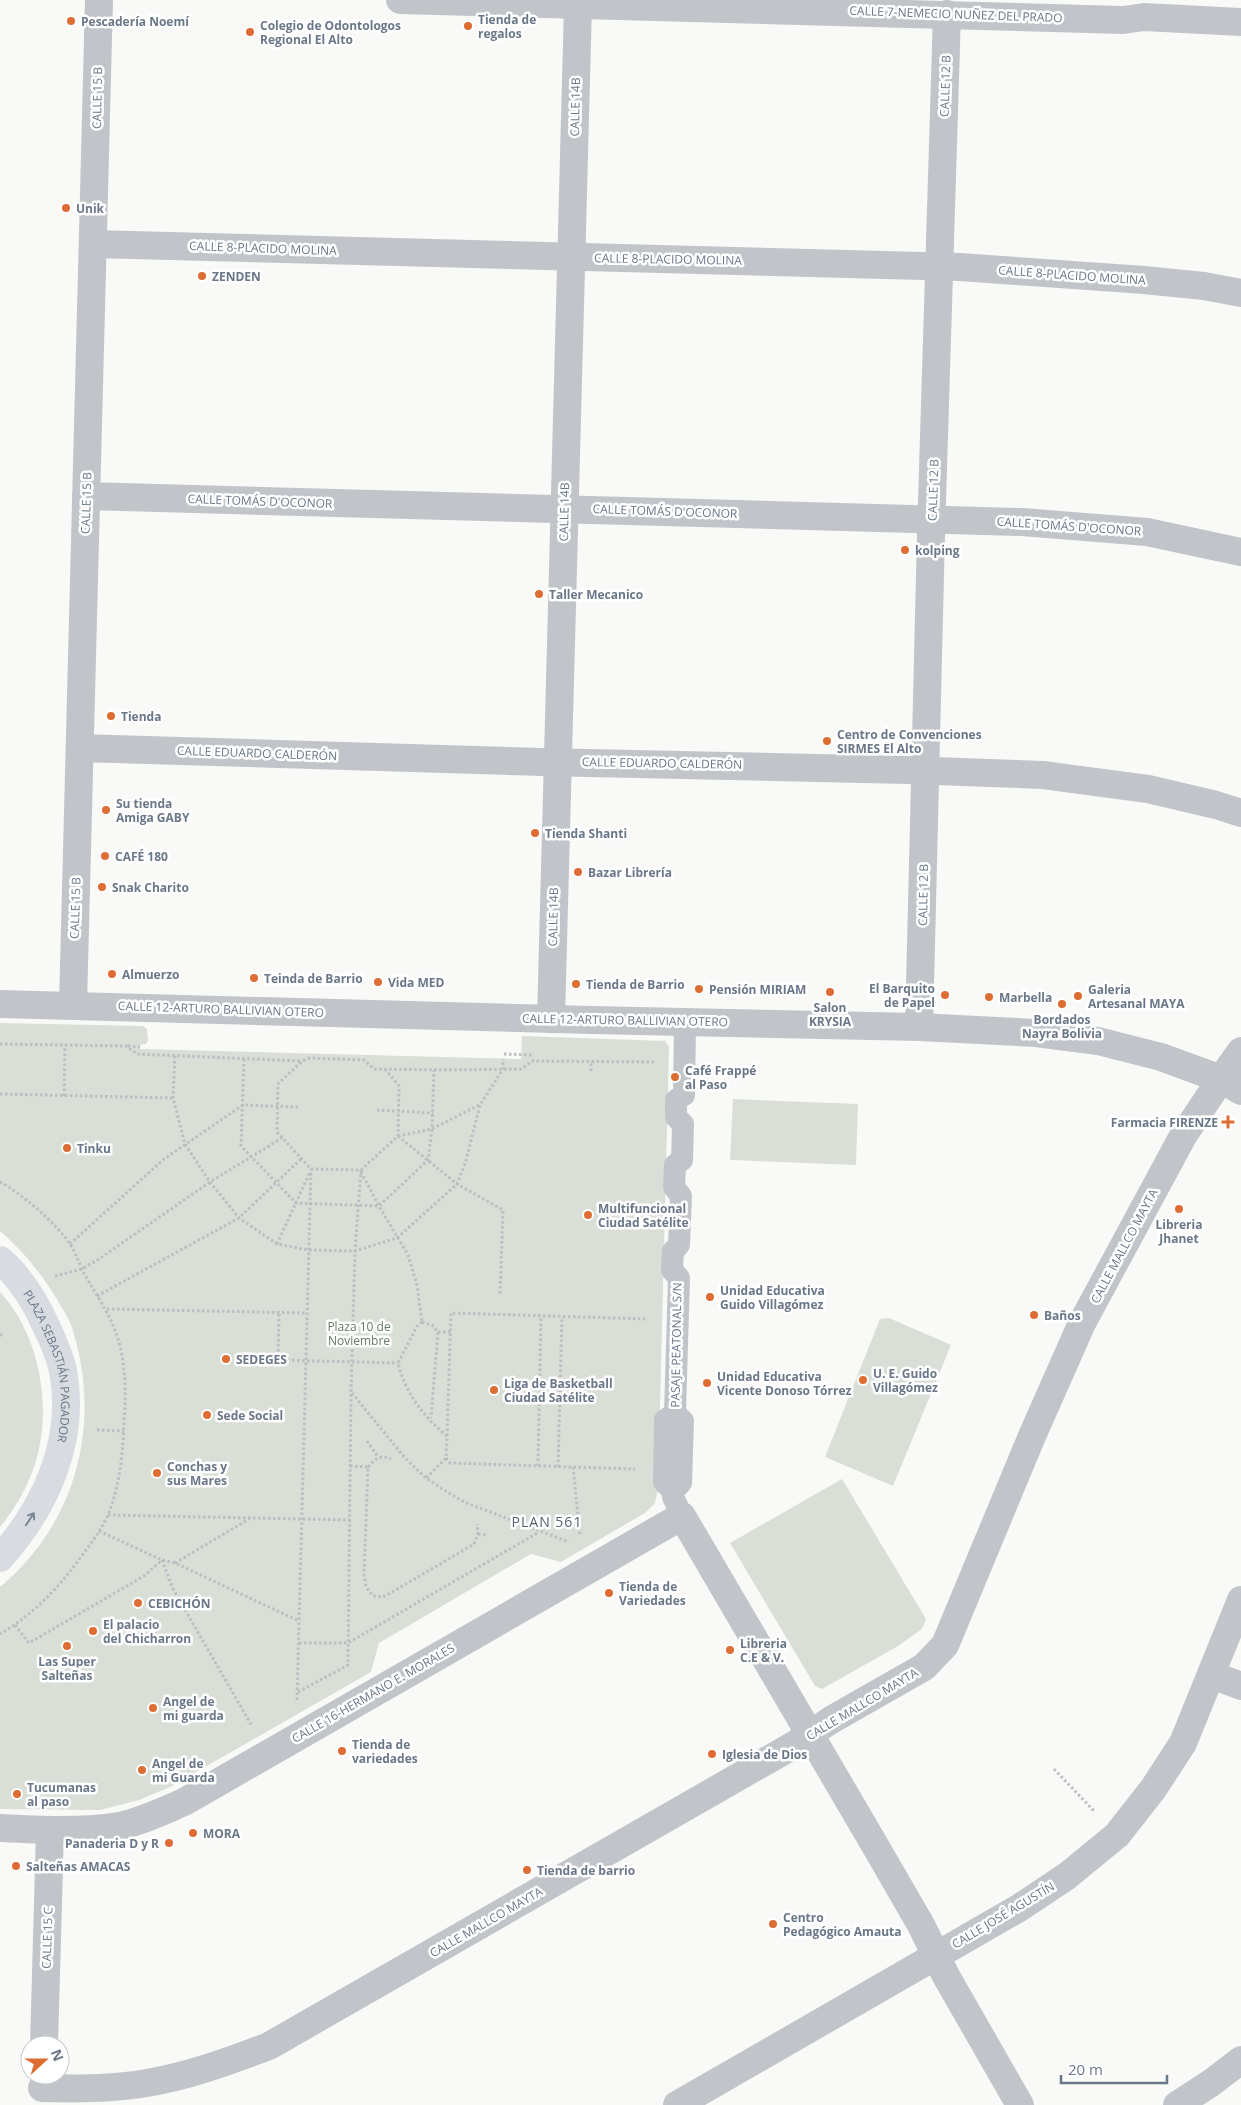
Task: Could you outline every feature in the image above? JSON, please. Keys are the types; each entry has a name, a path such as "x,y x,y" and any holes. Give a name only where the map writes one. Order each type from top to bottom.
{"main road":[{"name":"PLAZA SEBASTIÁN PAGADOR","path":"0,1260 27,1291 42,1315 62,1370 66,1399 64,1428 58,1458 48,1487 34,1514 17,1539 0,1558"}],"street":[{"name":"CALLE 15 B","path":"72,1005 99,0"},
{"name":"CALLE 7-NEMECIO NUÑEZ DEL PRADO","path":"400,0 1123,20 1144,17 1241,22"},
{"name":"CALLE 14B","path":"551,1019 563,509 578,5"},
{"name":"CALLE 12 B","path":"919,1027 947,14"},
{"path":"1123,20 1241,38"},
{"name":"CALLE 8-PLACIDO MOLINA","path":"93,244 939,266 1144,280 1204,286 1241,293"},
{"name":"CALLE TOMÁS D'OCONOR","path":"86,496 1054,523 1147,532 1241,552"},
{"name":"CALLE EDUARDO CALDERÓN","path":"80,748 1043,775 1117,784 1216,805 1241,813"},
{"name":"CALLE 12-ARTURO BALLIVIAN OTERO","path":"0,1004 919,1027 1036,1033 1098,1041 1161,1057 1231,1085"},
{"name":"PASAJE PEATONAL S/N","path":"676,1501 654,1470 666,1420 675,1413 665,1320 678,1278 672,1270 673,1251 680,1244 674,1187 675,1165 682,1160 683,1124 676,1117 676,1100 684,1096 677,1062 685,1022"},
{"name":"CALLE MALLCO MAYTA","path":"42,2089 95,2088 141,2084 211,2068 269,2046 924,1667 945,1645 1032,1436 1082,1323 1183,1136 1231,1085 1241,1051"},
{"path":"675,1413 683,1421 681,1483 676,1501 921,1925 935,1955 1020,2105"},
{"name":"CALLE 16-HERMANO E. MORALES","path":"0,1828 50,1831 120,1826 184,1802 676,1501"},
{"name":"CALLE JOSÉ AGUSTÍN","path":"677,2105 1019,1908 1067,1876 1116,1835 1153,1789 1183,1743 1241,1600"},
{"path":"1212,1675 1241,1686"},
{"name":"CALLE 15 C","path":"44,2035 50,1831"},
{"path":"1177,2105 1211,2083 1241,2060"}],"path":[{"path":"0,1044 140,1047"},
{"path":"64,1096 65,1044"},
{"path":"126,1046 137,1054 302,1061 310,1058 364,1060 374,1069 521,1069 532,1061 643,1062"},
{"path":"175,1056 173,1098 185,1144 210,1182 239,1218 277,1244 309,1250 356,1251 397,1238 457,1184 465,1164 480,1105 503,1069 504,1057 532,1055"},
{"path":"244,1059 241,1146 296,1203 310,1204 379,1206 428,1160 432,1129 434,1070"},
{"path":"302,1061 278,1084 277,1132 311,1169 298,1692 348,1665 351,1392 361,1170"},
{"path":"591,1062 591,1071"},
{"path":"385,1069 399,1086 398,1136"},
{"path":"0,1094 173,1098"},
{"path":"70,1244 164,1159 243,1105 298,1107"},
{"path":"311,1169 361,1170 398,1136 432,1129 480,1105"},
{"path":"377,1110 433,1113"},
{"path":"398,1136 457,1184 502,1210 500,1295"},
{"path":"54,1276 82,1269 210,1182 282,1138"},
{"path":"97,1296 239,1218 302,1158"},
{"path":"277,1244 311,1169"},
{"path":"361,1170 379,1206 408,1255 417,1285 422,1322"},
{"path":"0,1182 15,1190 46,1218 70,1244 97,1296 107,1310 120,1345 126,1382 122,1460 117,1486 108,1515 75,1566 47,1600 0,1634"},
{"path":"107,1310 306,1314"},
{"path":"654,1470 450,1463 446,1458 451,1313 665,1320"},
{"path":"279,1314 278,1360 398,1364"},
{"path":"538,1466 541,1316"},
{"path":"558,1467 562,1317"},
{"path":"422,1322 432,1325 438,1332 430,1419"},
{"path":"422,1322 417,1326 398,1364 401,1377 420,1409 447,1436"},
{"path":"438,1332 451,1332"},
{"path":"351,1392 405,1458 426,1478 464,1502 568,1542 580,1535 573,1468"},
{"path":"94,1430 124,1431"},
{"path":"367,1441 378,1458"},
{"path":"350,1466 368,1467 378,1458 384,1456 391,1458"},
{"path":"426,1478 446,1458"},
{"path":"368,1467 364,1575 366,1587 373,1596 383,1597 433,1571 474,1544 478,1534 477,1524"},
{"path":"108,1515 350,1520"},
{"path":"175,1564 250,1519"},
{"path":"360,1528 365,1528"},
{"path":"99,1531 299,1621"},
{"path":"299,1643 348,1643 540,1532"},
{"path":"478,1534 486,1534"},
{"path":"15,1625 29,1643 144,1576 162,1560"},
{"path":"162,1560 172,1589 252,1727 244,1732"},
{"path":"369,1602 373,1596"},
{"path":"1054,1769 1096,1814"}],"green space":[{"name":"Plaza 10 de Noviembre","path":"0,1023 143,1026 147,1029 148,1040 146,1044 140,1045 140,1049 521,1059 522,1036 665,1041 669,1047 658,1490 655,1503 645,1513 561,1562 531,1554 379,1643 371,1672 170,1787 139,1800 100,1810 0,1809 0,1587 27,1561 49,1532 65,1501 77,1467 83,1433 84,1397 80,1361 68,1319 39,1272 25,1255 0,1231"},
{"path":"733,1099 858,1104 856,1165 730,1160"},
{"path":"0,1292 14,1309 25,1329 33,1351 39,1373 43,1420 35,1464 29,1481 11,1513 0,1527"},
{"path":"889,1318 951,1345 893,1486 825,1457 880,1319"},
{"path":"842,1479 926,1619 922,1629 898,1646 822,1689 815,1686 730,1543"}],"place":[{"name":"Pescadería Noemí","path":"71,21"},
{"name":"Tienda de regalos","path":"468,26"},
{"name":"Colegio de Odontologos Regional El Alto","path":"250,32"},
{"name":"Unik","path":"66,208"},
{"name":"ZENDEN","path":"202,276"},
{"name":"kolping","path":"905,550"},
{"name":"Taller Mecanico","path":"539,594"},
{"name":"Tienda","path":"111,716"},
{"name":"Centro de Convenciones SIRMES El Alto","path":"827,741"},
{"name":"Su tienda Amiga GABY","path":"106,810"},
{"name":"Tienda Shanti","path":"535,833"},
{"name":"CAFÉ 180","path":"105,856"},
{"name":"Bazar Librería","path":"578,872"},
{"name":"Snak Charito","path":"102,887"},
{"name":"Almuerzo","path":"112,974"},
{"name":"Teinda de Barrio","path":"254,978"},
{"name":"Vida MED","path":"378,982"},
{"name":"Tienda de Barrio","path":"576,984"},
{"name":"Pensión MIRIAM","path":"699,989"},
{"name":"Salon KRYSIA","path":"830,992"},
{"name":"El Barquito de Papel","path":"945,995"},
{"name":"Galeria Artesanal MAYA","path":"1078,996"},
{"name":"Marbella","path":"989,997"},
{"name":"Bordados Nayra Bolivia","path":"1062,1004"},
{"name":"Café Frappé al Paso","path":"675,1077"},
{"name":"Farmacia FIRENZE","path":"1228,1122"},
{"name":"Tinku","path":"67,1148"},
{"name":"Libreria Jhanet","path":"1179,1209"},
{"name":"Multifuncional Ciudad Satélite","path":"588,1215"},
{"name":"Unidad Educativa Guido Villagómez","path":"710,1297"},
{"name":"Baños","path":"1034,1315"},
{"name":"SEDEGES","path":"226,1359"},
{"name":"U. E. Guido Villagómez","path":"863,1380"},
{"name":"Unidad Educativa Vicente Donoso Tórrez","path":"707,1383"},
{"name":"Liga de Basketball Ciudad Satélite","path":"494,1390"},
{"name":"Sede Social","path":"207,1415"},
{"name":"Conchas y sus Mares","path":"157,1473"},
{"name":"Tienda de Variedades","path":"609,1593"},
{"name":"CEBICHÓN","path":"138,1603"},
{"name":"El palacio del Chicharron","path":"93,1631"},
{"name":"Las Super Salteñas","path":"67,1646"},
{"name":"Libreria C.E & V.","path":"730,1650"},
{"name":"Angel de mi guarda","path":"153,1708"},
{"name":"Tienda de variedades","path":"342,1751"},
{"name":"Iglesia de Dios","path":"712,1754"},
{"name":"Angel de mi Guarda","path":"142,1770"},
{"name":"Tucumanas al paso","path":"17,1794"},
{"name":"MORA","path":"193,1833"},
{"name":"Panaderia D y R","path":"169,1843"},
{"name":"Salteñas AMACAS","path":"16,1866"},
{"name":"Tienda de barrio","path":"527,1870"},
{"name":"Centro Pedagógico Amauta","path":"773,1924"}],"district":[{"name":"PLAN 561","path":"547,1521"}]}
